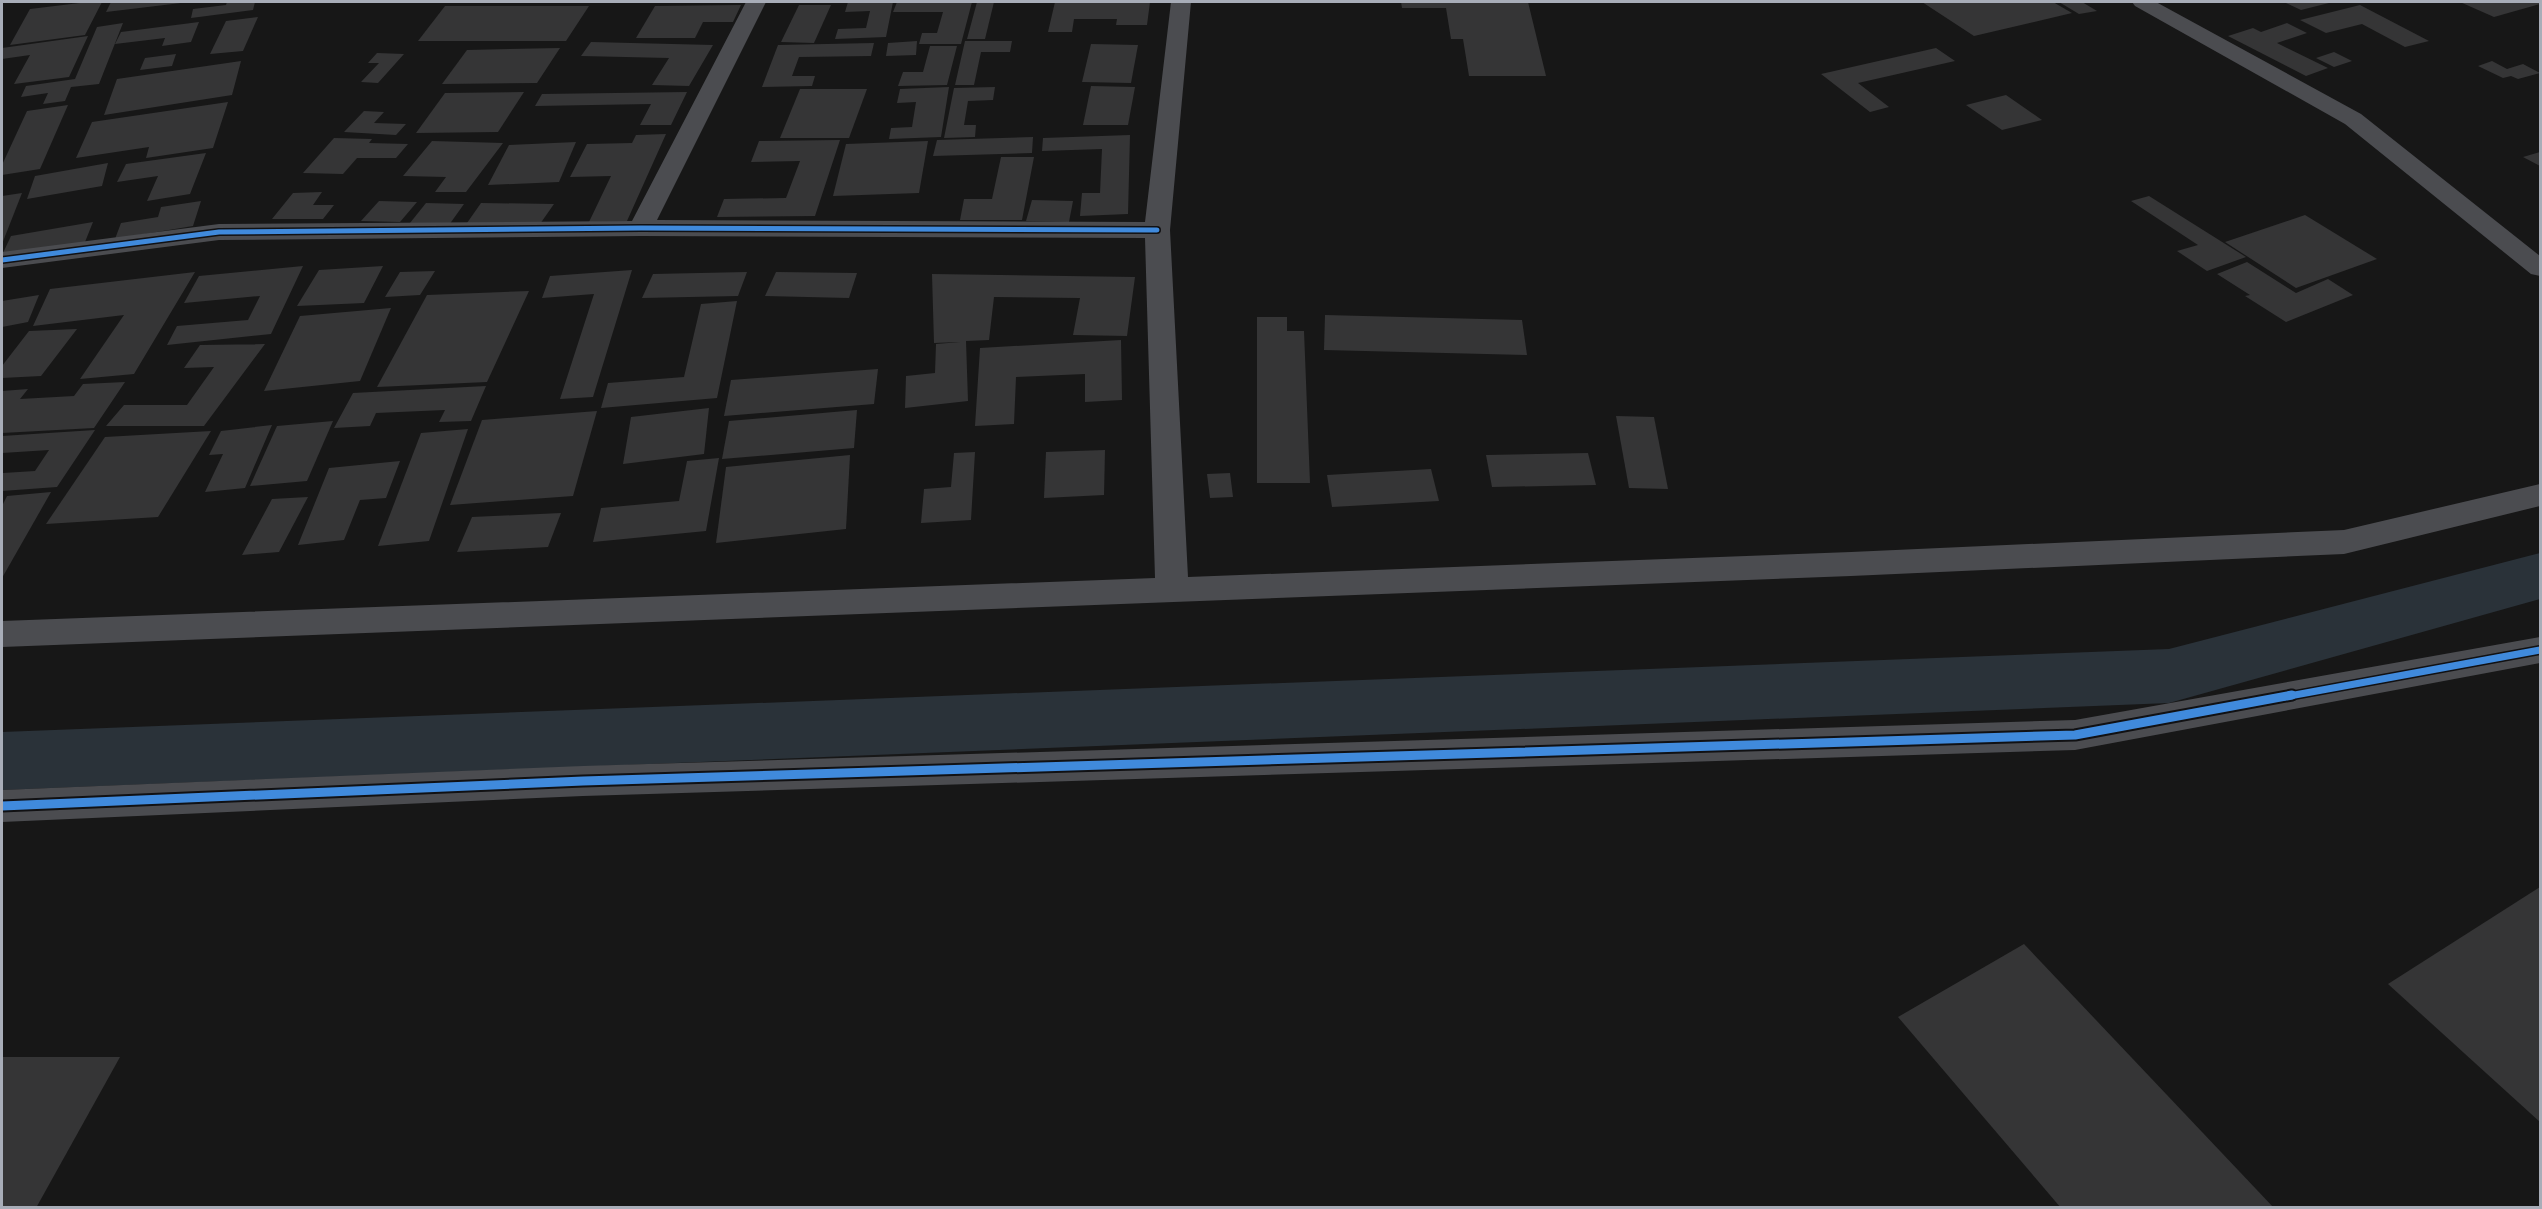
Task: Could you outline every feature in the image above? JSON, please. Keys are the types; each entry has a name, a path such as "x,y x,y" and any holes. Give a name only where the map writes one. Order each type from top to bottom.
{"street":[{"path":"642,228 756,2"},
{"path":"1172,589 1157,230 1181,2"},
{"path":"2142,2 2354,119 2541,268"},
{"path":"2,260 219,231 642,228 1157,230"},
{"path":"2,634 1851,564 2344,542 2541,495"},
{"path":"2,806 595,781 2075,735 2541,650"}],"building":[{"path":"102,2 85,35 10,45 30,9"},
{"path":"111,2 181,2 181,3 106,12"},
{"path":"227,2 255,2 253,10 191,18 193,9 226,5"},
{"path":"848,2 893,2 886,37 835,39 838,29 866,28 870,11 845,12"},
{"path":"897,2 972,2 961,44 919,44 922,33 937,33 943,12 893,12"},
{"path":"977,2 994,2 985,39 967,39"},
{"path":"1055,2 1150,2 1147,25 1116,25 1117,19 1074,19 1072,32 1048,32"},
{"path":"1401,2 1528,2 1546,76 1469,76 1463,39 1451,39 1446,8 1402,8"},
{"path":"1922,2 2053,2 2072,13 1974,36"},
{"path":"2059,2 2082,2 2097,11 2079,14"},
{"path":"2284,2 2333,2 2301,10"},
{"path":"2460,2 2540,2 2540,4 2494,17"},
{"path":"741,5 733,22 703,22 695,38 636,38 655,6"},
{"path":"799,5 831,5 814,43 781,42"},
{"path":"2360,5 2429,41 2405,47 2362,24 2326,33 2300,20"},
{"path":"445,6 589,6 566,41 418,41"},
{"path":"258,17 243,51 210,54 226,21"},
{"path":"199,22 191,42 162,46 165,38 115,44 121,32"},
{"path":"123,23 99,84 71,87 65,101 43,104 48,93 21,97 26,86 75,79 97,27"},
{"path":"2287,23 2307,33 2277,43 2328,68 2306,76 2228,36 2253,28 2261,32"},
{"path":"88,36 69,77 14,84 30,55 2,59 2,48"},
{"path":"917,41 916,55 886,56 888,43"},
{"path":"965,41 1012,41 1010,52 981,52 974,85 955,85"},
{"path":"591,42 713,45 689,86 652,85 669,58 581,56"},
{"path":"874,43 871,56 799,57 792,76 815,76 812,86 762,87 778,45"},
{"path":"1091,44 1138,45 1131,83 1082,82"},
{"path":"930,46 957,46 947,85 898,86 903,72 923,72"},
{"path":"560,48 537,83 442,84 467,50"},
{"path":"1936,48 1955,61 1858,83 1889,107 1870,112 1821,74"},
{"path":"2334,52 2352,61 2334,67 2316,58"},
{"path":"377,53 404,54 378,83 361,82 379,63 368,63"},
{"path":"176,54 172,66 140,70 145,58"},
{"path":"241,61 232,95 104,115 117,79"},
{"path":"2492,61 2507,69 2523,64 2540,73 2518,79 2511,76 2503,78 2478,66"},
{"path":"1091,86 1135,87 1128,125 1083,125"},
{"path":"949,87 941,137 889,139 891,128 912,127 916,102 897,103 900,89"},
{"path":"995,87 993,100 968,101 964,125 976,125 975,137 944,138 954,88"},
{"path":"800,89 867,89 849,138 780,138"},
{"path":"524,92 498,132 416,133 445,93"},
{"path":"687,92 671,125 640,125 651,104 535,106 542,94"},
{"path":"2006,95 2042,120 2002,130 1966,105"},
{"path":"228,102 213,148 146,158 149,147 76,158 92,122"},
{"path":"68,105 40,169 2,175 2,165 27,111"},
{"path":"364,111 384,112 374,123 406,124 396,135 344,132"},
{"path":"666,134 627,221 589,222 611,176 570,177 587,144 632,143 636,135"},
{"path":"1130,135 1128,214 1080,216 1082,193 1100,193 1102,149 1042,151 1043,138"},
{"path":"1033,137 1032,153 933,156 937,140"},
{"path":"334,138 372,139 369,143 408,144 396,158 357,158 343,174 303,173"},
{"path":"840,140 815,216 717,217 724,199 786,198 800,161 751,162 759,141"},
{"path":"432,141 503,143 466,192 435,192 446,177 403,176"},
{"path":"928,141 919,193 833,196 846,144"},
{"path":"576,142 559,182 488,185 509,145"},
{"path":"2540,152 2540,166 2523,157"},
{"path":"206,153 190,194 147,201 158,176 117,182 126,164"},
{"path":"1001,157 1034,157 1022,220 960,220 964,199 992,199"},
{"path":"108,163 102,186 27,199 35,176"},
{"path":"322,192 313,205 334,205 323,219 272,219 293,193"},
{"path":"22,193 2,244 2,196"},
{"path":"2149,196 2246,257 2207,271 2177,251 2198,245 2131,201"},
{"path":"1032,200 1073,201 1069,222 1026,221"},
{"path":"201,201 193,226 115,239 121,223 158,217 161,207"},
{"path":"379,201 417,202 400,222 361,221"},
{"path":"426,203 464,204 449,225 410,223"},
{"path":"481,203 554,204 540,224 467,223"},
{"path":"2305,215 2377,259 2296,288 2225,242"},
{"path":"93,222 85,242 2,255 11,236"},
{"path":"2247,262 2296,293 2328,279 2353,295 2286,322 2245,296 2250,295 2217,274"},
{"path":"303,266 271,334 167,345 177,326 248,320 260,296 184,303 199,276"},
{"path":"383,266 364,303 297,306 319,270"},
{"path":"632,270 593,397 560,399 594,294 542,298 550,276"},
{"path":"435,271 420,295 385,297 400,272"},
{"path":"195,272 134,374 80,379 124,315 33,326 50,289"},
{"path":"747,272 738,296 642,298 653,274"},
{"path":"776,272 857,273 849,298 765,296"},
{"path":"932,274 1135,277 1127,336 1073,335 1080,298 994,297 989,340 966,341 968,401 905,408 906,376 935,373 936,344 960,342 934,343"},
{"path":"529,291 487,382 377,387 427,295"},
{"path":"39,295 28,322 2,327 2,301"},
{"path":"737,301 717,398 601,408 608,383 684,377 701,304"},
{"path":"391,308 360,381 264,391 300,316"},
{"path":"1325,315 1522,320 1527,355 1324,350"},
{"path":"1257,317 1287,317 1287,331 1304,331 1310,483 1257,483"},
{"path":"77,329 41,376 2,378 2,366 29,331"},
{"path":"1121,340 1122,400 1085,402 1085,374 1016,377 1014,424 975,426 980,348"},
{"path":"265,344 204,426 106,426 124,405 187,405 214,367 184,368 200,345"},
{"path":"878,369 874,404 724,416 731,380"},
{"path":"125,382 94,428 2,433 2,391 28,389 20,399 74,396 83,384"},
{"path":"486,386 471,421 439,422 445,410 376,413 370,426 334,428 353,393"},
{"path":"709,408 704,454 623,464 631,417"},
{"path":"857,410 854,448 722,459 729,421"},
{"path":"597,411 573,496 450,505 482,420"},
{"path":"1616,416 1654,417 1668,489 1629,488"},
{"path":"333,421 307,481 250,486 277,426"},
{"path":"272,425 245,488 205,492 223,454 209,455 221,431"},
{"path":"468,429 429,541 378,546 421,433"},
{"path":"95,430 57,487 2,491 3,473 35,471 49,450 2,453 2,436"},
{"path":"211,431 158,517 46,524 105,437"},
{"path":"1105,450 1104,495 1044,498 1046,452"},
{"path":"975,452 971,520 921,523 924,489 951,487 954,453"},
{"path":"1588,453 1596,485 1492,487 1486,455"},
{"path":"850,455 846,529 716,543 726,467"},
{"path":"719,458 706,531 593,542 601,508 679,501 687,461"},
{"path":"400,461 386,498 360,500 344,540 298,545 329,468"},
{"path":"1431,469 1439,501 1332,507 1327,475"},
{"path":"1230,473 1233,497 1210,498 1207,474"},
{"path":"51,492 2,578 2,506 7,496"},
{"path":"308,497 279,552 242,555 272,499"},
{"path":"561,513 548,547 457,552 472,517"},
{"path":"2540,887 2540,1122 2388,984"},
{"path":"2024,944 2274,1208 2061,1208 1898,1017"},
{"path":"2,1057 120,1057 36,1208 2,1208"}],"waterway":[{"path":"2,761 2169,676 2540,576"}],"cycle path":[{"path":"2,260 219,232 641,228 1157,230"},
{"path":"2,806 583,781 2075,735 2540,650"}]}
